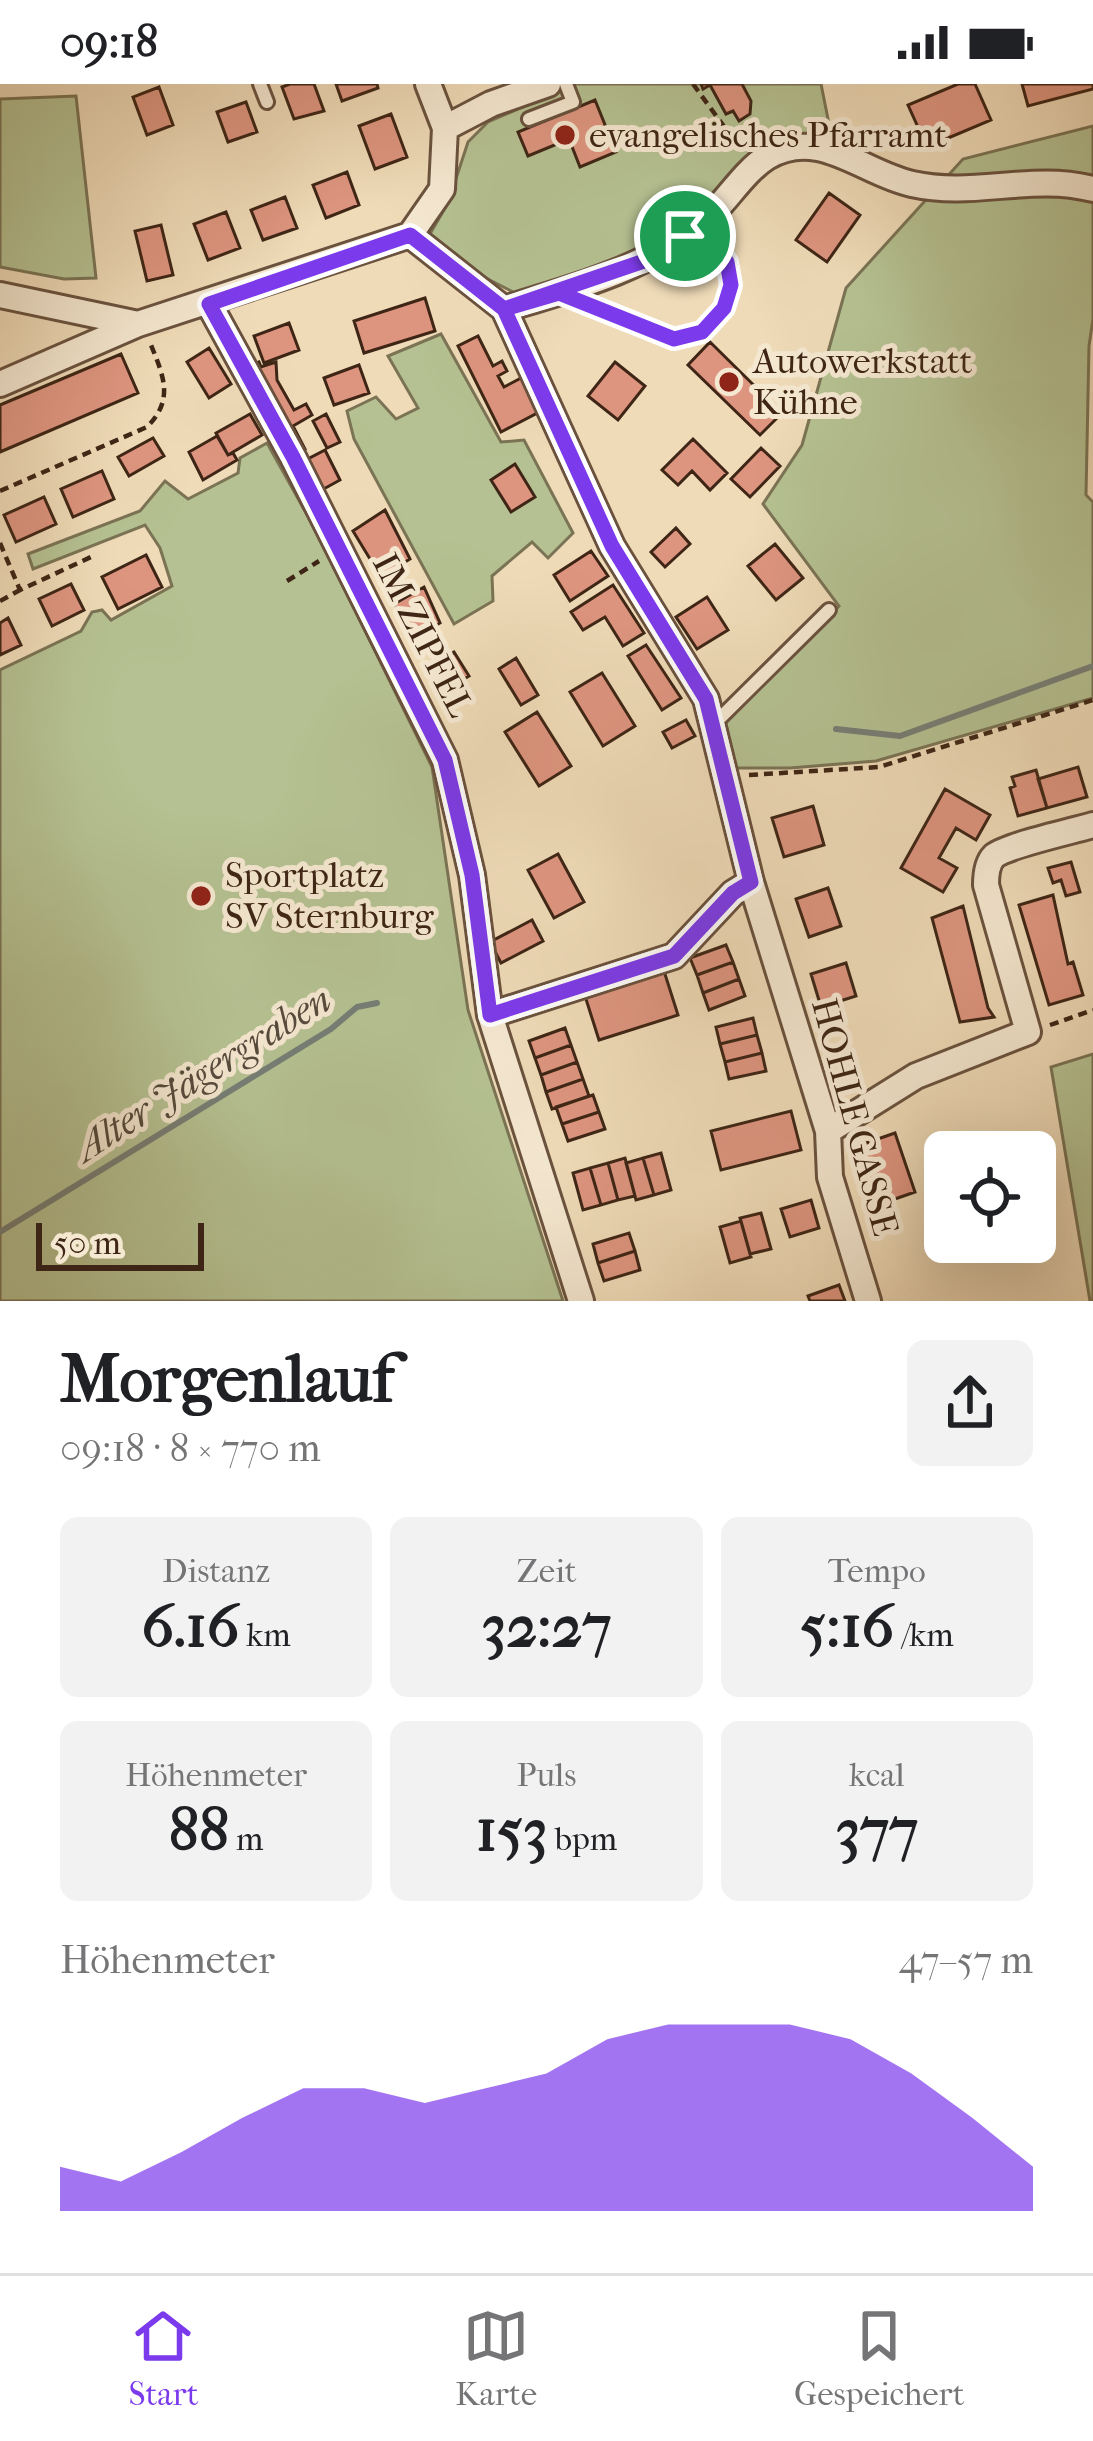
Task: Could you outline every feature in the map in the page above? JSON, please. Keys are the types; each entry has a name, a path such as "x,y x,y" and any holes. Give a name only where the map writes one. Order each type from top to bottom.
{"street":[{"path":"0,384 141,323 410,235 442,188 445,128 428,84"},
{"path":"445,128 491,104 548,84"},
{"path":"410,235 504,309 656,257 705,221 767,157 814,144 908,184 958,192 1040,182 1093,189"},
{"path":"0,295 141,323"},
{"name":"IM ZIPFEL","path":"209,304 445,760 472,875 490,1015 581,1301"},
{"name":"HOHLE GASSE","path":"504,309 612,546 706,699 751,882 828,1131 830,1177 868,1301"},
{"path":"828,1131 916,1076 1028,1033 986,885 986,870 994,856 1093,825"},
{"path":"490,1015 674,956 733,893 751,882"}],"lane":[{"path":"260,84 267,102"},
{"path":"529,119 573,102 566,84"},
{"path":"559,293 674,339 702,332 724,308 731,285 727,262 717,248 685,236"},
{"path":"712,726 830,610"}],"path":[{"path":"693,84 733,139 746,126"},
{"path":"0,491 133,435 156,418 167,394 141,323"},
{"path":"0,543 20,590"},
{"path":"287,581 339,548"},
{"path":"0,601 91,557"},
{"path":"723,776 879,766 1093,700"},
{"path":"1028,1033 1093,1010"}],"green space":[{"path":"575,84 821,84 829,124 764,151 685,227 631,254 517,294 482,276 430,234 448,203 468,142 488,122"},
{"path":"76,96 96,278 64,279 0,267 0,99"},
{"path":"1093,126 1093,319 1086,495 1093,502 1093,698 876,761 735,768 725,719 839,606 763,504 802,445 846,288 963,159"},
{"path":"441,334 501,442 524,440 573,533 548,558 532,542 492,576 493,601 454,624 354,439 347,411 376,397 396,419 418,408 388,356"},
{"path":"267,443 315,529 432,767 468,1010 563,1301 0,1301 0,670 81,631 92,612 102,610 111,620 172,586 160,548 145,525 33,569 28,554 140,511 165,481 188,499 238,473 240,458"},
{"path":"1093,1054 1093,1301 1090,1301 1051,1067"}],"building":[{"path":"314,84 324,111 294,119 282,87"},
{"path":"336,84 377,84 378,88 342,101"},
{"path":"701,84 742,84 751,101 750,114 739,121 733,111 726,114 710,85 703,89"},
{"path":"958,84 975,84 991,120 927,147 908,105"},
{"path":"1022,84 1093,84 1093,89 1028,106"},
{"path":"159,87 173,125 147,135 133,97"},
{"name":"evangelisches Pfarramt","path":"595,100 616,152 580,167 569,139 528,156 518,132"},
{"path":"246,102 257,132 228,142 217,112"},
{"path":"391,114 407,157 375,169 359,126"},
{"path":"347,172 359,205 326,218 313,185"},
{"path":"829,193 860,215 827,262 796,240"},
{"path":"285,197 297,228 263,240 251,210"},
{"path":"226,212 240,248 208,260 194,224"},
{"path":"161,225 173,275 147,281 135,231"},
{"path":"425,298 435,331 364,353 354,321"},
{"path":"289,323 299,350 264,363 254,336"},
{"path":"478,336 493,366 502,361 507,371 498,376 504,387 523,377 541,411 501,432 458,346"},
{"path":"710,342 782,413 760,435 688,365"},
{"path":"209,348 231,384 209,398 187,362"},
{"path":"121,354 138,393 0,452 0,405"},
{"path":"259,362 261,367 276,362 277,380 294,410 306,404 312,415 293,426 305,449 299,452 251,365"},
{"path":"615,362 645,386 618,420 588,396"},
{"path":"359,365 369,393 334,405 324,378"},
{"path":"250,414 262,435 228,455 216,433"},
{"path":"326,414 340,442 327,448 313,421"},
{"path":"217,436 228,455 233,453 237,460 203,480 189,452"},
{"path":"153,438 164,456 129,476 118,457"},
{"path":"693,439 727,473 710,490 692,471 678,485 662,470"},
{"path":"761,448 780,466 750,497 731,479"},
{"path":"325,450 340,480 320,491 304,461"},
{"path":"515,464 535,497 511,512 491,480"},
{"path":"102,471 114,499 73,517 61,489"},
{"path":"44,497 56,524 16,542 4,515"},
{"path":"385,510 410,559 381,577 353,531"},
{"path":"676,528 690,544 665,567 651,552"},
{"path":"775,544 803,578 776,600 748,566"},
{"path":"591,551 608,576 570,601 554,575"},
{"path":"146,555 162,587 118,609 102,577"},
{"path":"71,584 84,610 52,626 39,599"},
{"path":"613,585 644,633 623,646 605,617 583,630 571,612"},
{"path":"424,587 440,623 416,637 394,604"},
{"path":"707,597 728,630 697,649 676,617"},
{"path":"8,618 21,645 0,655 0,623"},
{"path":"646,645 681,698 662,710 628,656"},
{"path":"454,652 469,676 444,691 429,667"},
{"path":"516,658 538,695 521,705 499,669"},
{"path":"602,673 635,726 603,746 570,692"},
{"path":"537,712 571,766 539,786 505,732"},
{"path":"686,720 695,736 672,748 663,732"},
{"path":"1078,767 1087,797 1047,808 1038,779"},
{"path":"1036,770 1047,808 1018,816 1010,788 1015,786 1012,777"},
{"path":"945,789 990,815 976,840 956,828 939,858 957,868 943,892 901,868"},
{"path":"813,806 824,845 784,857 772,818"},
{"path":"558,854 584,902 554,918 528,870"},
{"path":"1071,862 1080,892 1066,896 1061,880 1053,883 1048,868"},
{"path":"828,888 841,926 809,937 796,899"},
{"path":"1053,895 1068,964 1073,962 1083,995 1049,1005 1019,905"},
{"path":"963,906 994,1017 960,1022 932,918"},
{"path":"532,920 543,941 501,963 490,942"},
{"path":"726,945 733,962 697,975 690,958"},
{"path":"733,962 739,979 703,993 697,975"},
{"path":"846,963 856,996 821,1007 811,974"},
{"path":"664,971 678,1015 599,1040 585,996"},
{"path":"739,979 745,996 709,1010 703,993"},
{"path":"753,1018 757,1035 720,1044 716,1027"},
{"path":"565,1028 571,1045 535,1058 529,1041"},
{"path":"757,1035 762,1053 725,1062 720,1044"},
{"path":"571,1045 577,1062 541,1075 535,1058"},
{"path":"762,1053 766,1071 729,1079 725,1062"},
{"path":"577,1062 583,1079 546,1092 541,1075"},
{"path":"583,1079 589,1096 552,1109 546,1092"},
{"path":"593,1095 599,1112 562,1124 556,1107"},
{"path":"791,1111 801,1150 721,1170 711,1131"},
{"path":"599,1112 605,1129 568,1141 562,1124"},
{"path":"895,1133 915,1192 872,1207 852,1148"},
{"path":"661,1153 671,1190 654,1195 643,1158"},
{"path":"625,1158 635,1196 618,1200 608,1163"},
{"path":"643,1158 654,1195 636,1200 626,1163"},
{"path":"608,1163 618,1200 601,1205 590,1168"},
{"path":"590,1168 601,1205 583,1210 573,1173"},
{"path":"811,1200 819,1228 790,1237 781,1209"},
{"path":"761,1213 771,1249 750,1254 740,1218"},
{"path":"741,1221 751,1257 730,1263 720,1227"},
{"path":"629,1233 635,1251 598,1263 593,1244"},
{"path":"635,1251 640,1270 604,1281 598,1263"},
{"path":"839,1285 845,1301 810,1301 808,1296"}],"waterway":[{"name":"Alter Jägergraben","path":"836,729 900,736 1093,666"},
{"name":"Alter Jägergraben","path":"0,1232 331,1029 357,1007 377,1003"}],"place":[{"name":"evangelisches Pfarramt","path":"565,135"},
{"name":"Autowerkstatt Kühne","path":"729,382"},
{"name":"Sportplatz SV Sternburg","path":"201,896"}],"route":[{"path":"685,236 656,257 504,309 410,235 209,304 293,457 445,760 472,875 490,1015 674,956 733,893 751,882 706,699 612,546 504,309 559,293 674,339 702,332 724,308 731,285 727,262 706,241 685,236"}]}
